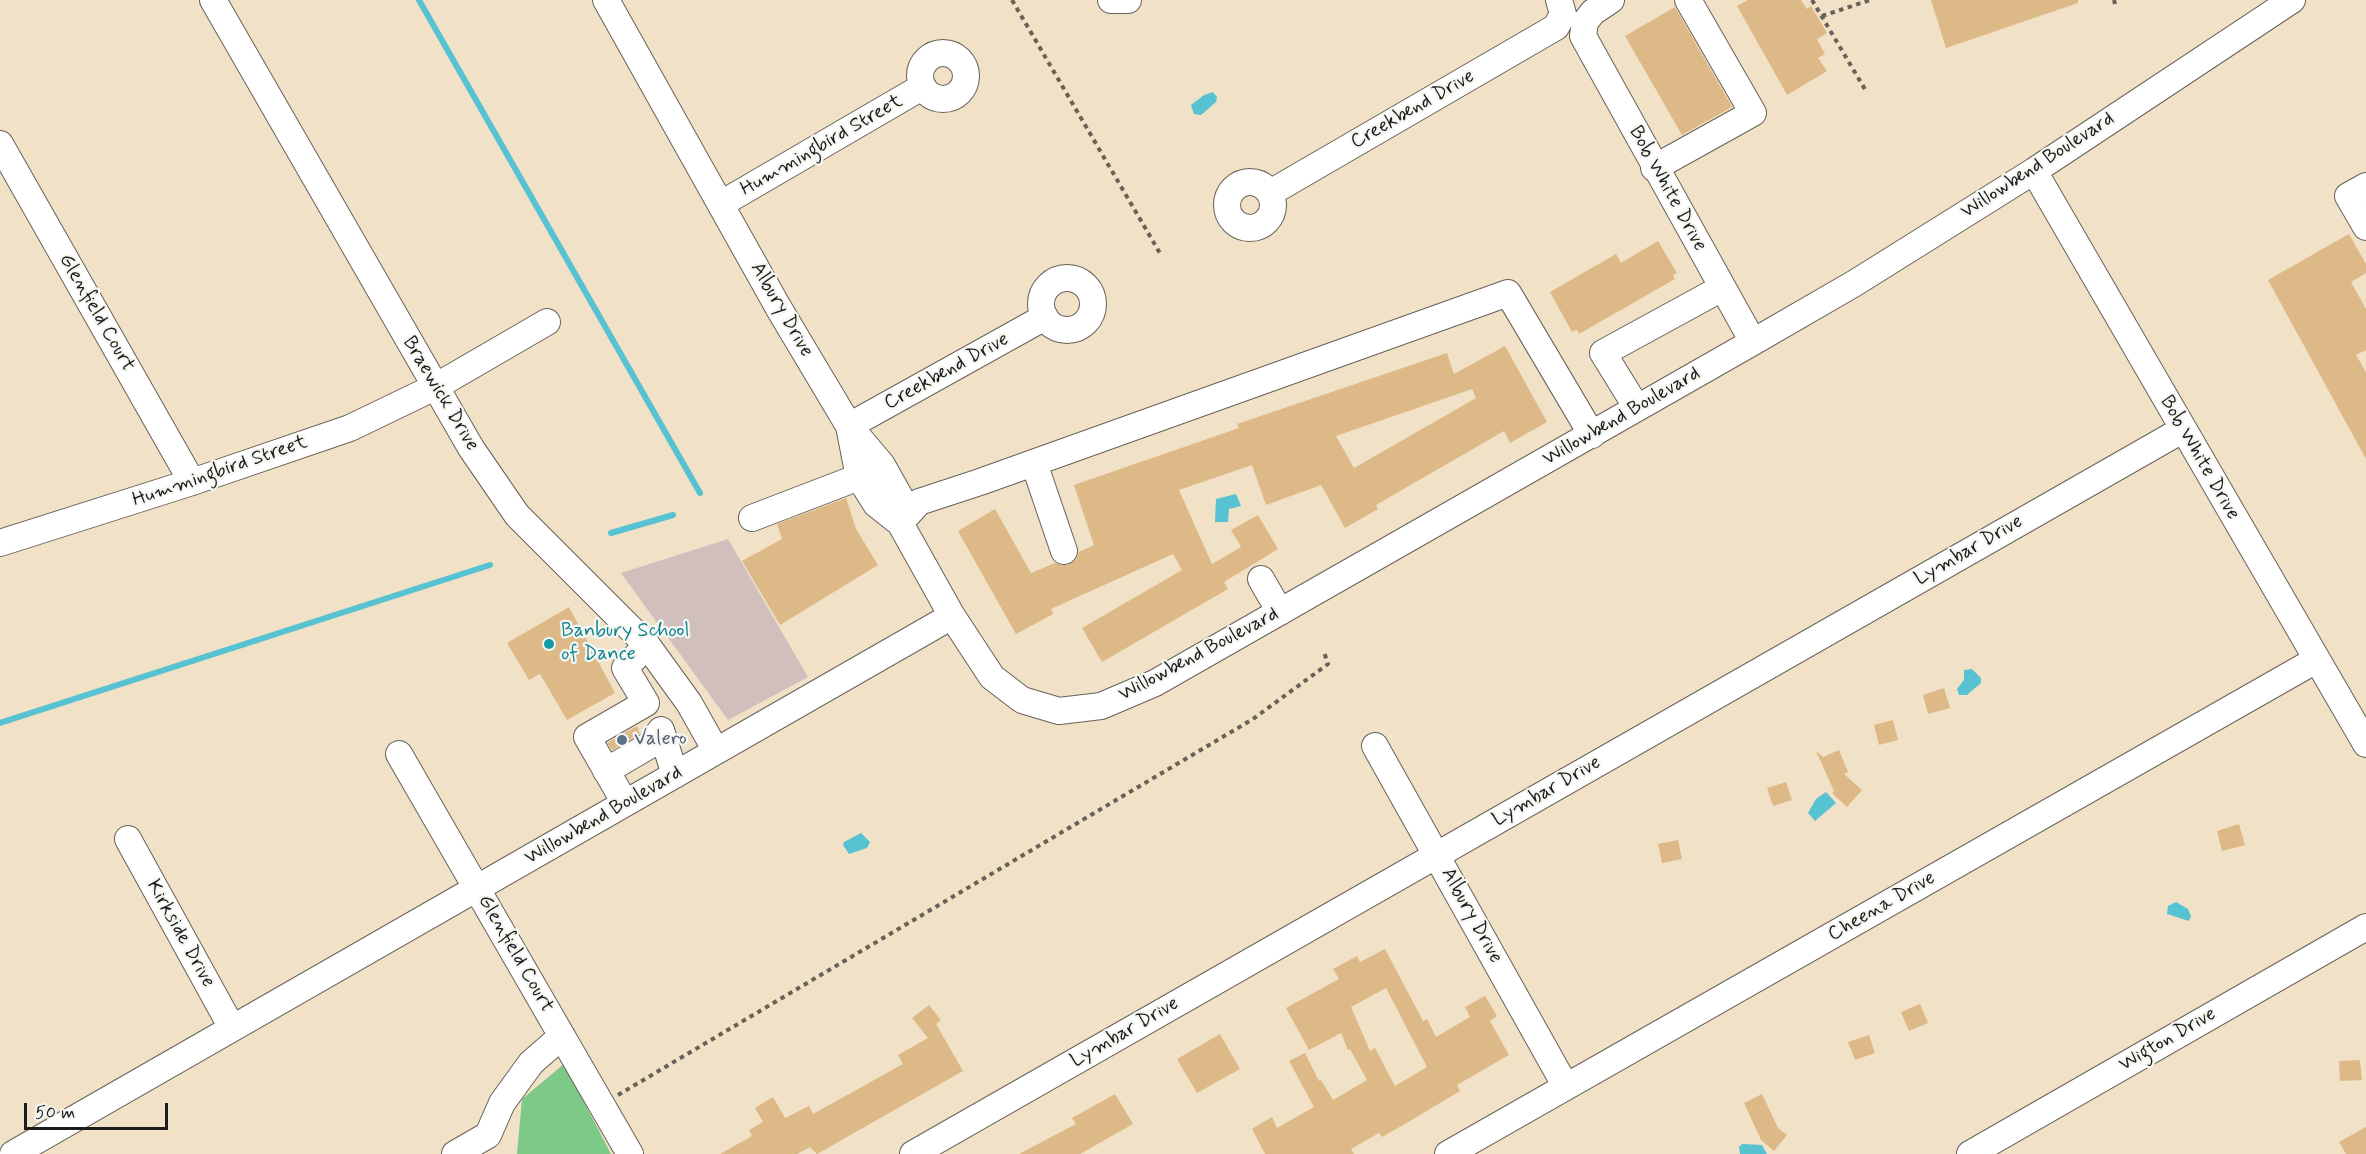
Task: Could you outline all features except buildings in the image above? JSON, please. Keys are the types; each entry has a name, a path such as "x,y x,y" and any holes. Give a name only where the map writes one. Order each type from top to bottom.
{"street":[{"name":"Braewick Drive","path":"213,0 471,448 518,515 647,645 689,703 716,752"},
{"name":"Albury Drive","path":"606,0 849,426 859,477 879,509 900,523 952,616"},
{"path":"1111,0 1128,0"},
{"name":"Creekbend Drive","path":"1270,194 1556,27 1563,14 1559,0"},
{"name":"Bob White Drive","path":"1611,0 1593,12 1585,22 1583,36 1654,168 1753,342"},
{"path":"1654,168 1753,112 1688,0"},
{"name":"Willowbend Boulevard","path":"13,1154 952,616 993,676 1022,699 1059,711 1101,706 1155,682 1592,435 1854,283 2034,171 2292,0"},
{"name":"Hummingbird Street","path":"721,204 922,87"},
{"name":"Glenfield Court","path":"0,144 192,482"},
{"name":"Bob White Drive","path":"2034,171 2366,744"},
{"path":"2366,186 2348,196 2366,227"},
{"path":"1637,408 1603,353 1722,288"},
{"path":"900,523 919,501 1034,463 1508,293 1592,435"},
{"name":"Creekbend Drive","path":"849,426 1045,317"},
{"name":"Hummingbird Street","path":"0,543 192,482 350,428 435,387 547,322"},
{"path":"849,426 882,465 900,497 900,523"},
{"name":"Lymbar Drive","path":"913,1154 2182,430"},
{"path":"1034,463 1064,551"},
{"path":"752,518 859,477"},
{"path":"1261,579 1280,612"},
{"path":"647,645 625,668 661,730 675,775"},
{"name":"Cheena Drive","path":"1448,1154 2316,660"},
{"path":"625,803 587,737 646,703"},
{"path":"606,771 650,745 661,730 689,703"},
{"name":"Albury Drive","path":"1375,746 1566,1086"},
{"name":"Glenfield Court","path":"399,754 630,1154"},
{"name":"Kirkside Drive","path":"128,839 232,1028"},
{"name":"Wigton Drive","path":"1970,1154 2366,927"},
{"path":"455,1154 488,1135 502,1103 531,1063 562,1035"}],"path":[{"path":"1012,0 1161,255"},
{"path":"1812,0 1866,91"},
{"path":"1822,17 1870,0"},
{"path":"602,1105 1253,719 1328,664 1324,652"}],"shaded area":[{"path":"728,539 808,677 728,720 621,573"}],"green space":[{"path":"564,1064 611,1154 517,1154 522,1099"}],"water":[{"path":"1213,92 1217,97 1216,102 1201,115 1194,114 1191,105 1204,95"},
{"path":"1236,494 1241,506 1229,509 1228,522 1215,522 1216,499"},
{"path":"1972,669 1981,678 1981,683 1967,695 1959,695 1957,689 1964,680 1964,670"},
{"path":"1826,792 1836,803 1815,821 1808,813 1816,799"},
{"path":"861,833 870,842 867,848 849,854 843,845 844,842"},
{"path":"2176,902 2188,909 2191,916 2189,921 2167,914 2168,906"},
{"path":"1742,1144 1762,1145 1767,1154 1740,1154 1739,1147"}],"waterway":[{"path":"419,0 700,493"},
{"path":"611,533 673,515"},
{"path":"0,723 490,565"}],"place":[{"name":"Banbury School of Dance","path":"549,644"},
{"name":"Valero","path":"622,740"}]}
